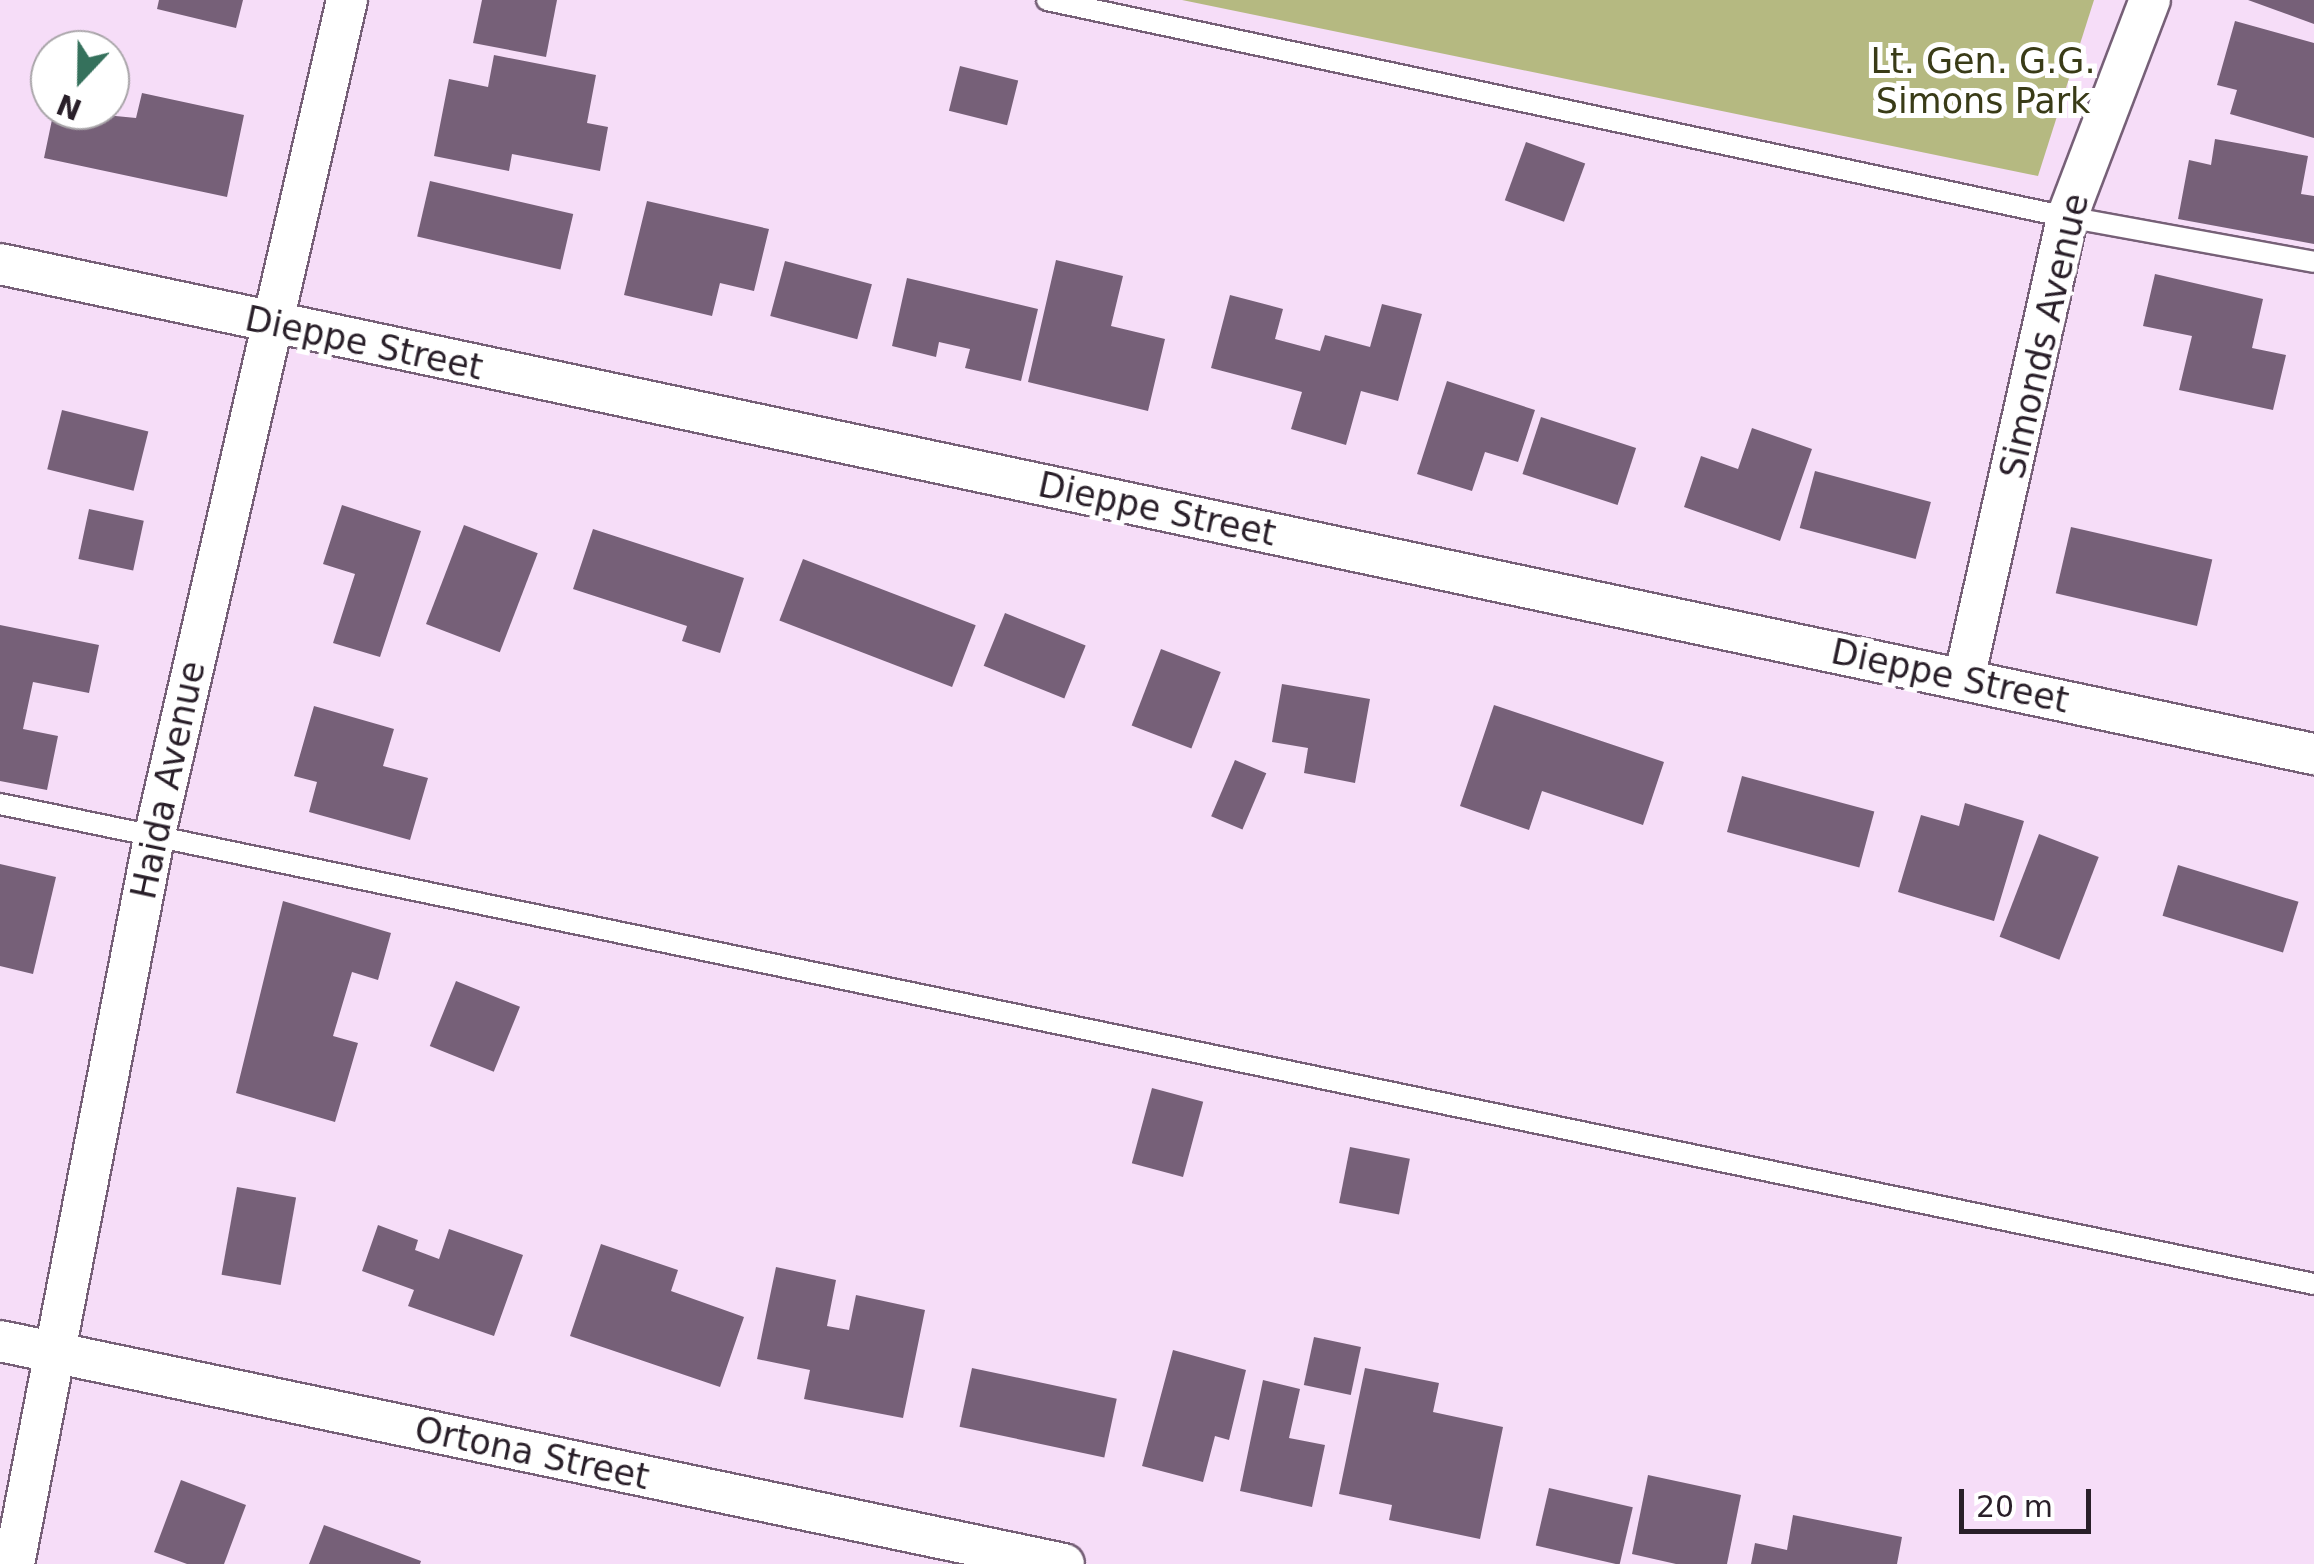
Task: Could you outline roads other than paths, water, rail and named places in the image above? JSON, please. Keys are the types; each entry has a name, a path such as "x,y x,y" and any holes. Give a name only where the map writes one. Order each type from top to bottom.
{"street":[{"name":"Haida Avenue","path":"14,1564 50,1352 154,838 347,0"},
{"name":"Simonds Avenue","path":"1964,679 2067,216 2150,0"},
{"name":"Dieppe Street","path":"0,264 2314,754"},
{"name":"Ortona Street","path":"0,1341 1064,1564"}],"lane":[{"path":"1047,0 2067,216 2314,262"},
{"path":"0,804 2314,1284"}],"park label":[{"name":"Lt. Gen. G.G. Simons Park","path":"1983,81"}]}
